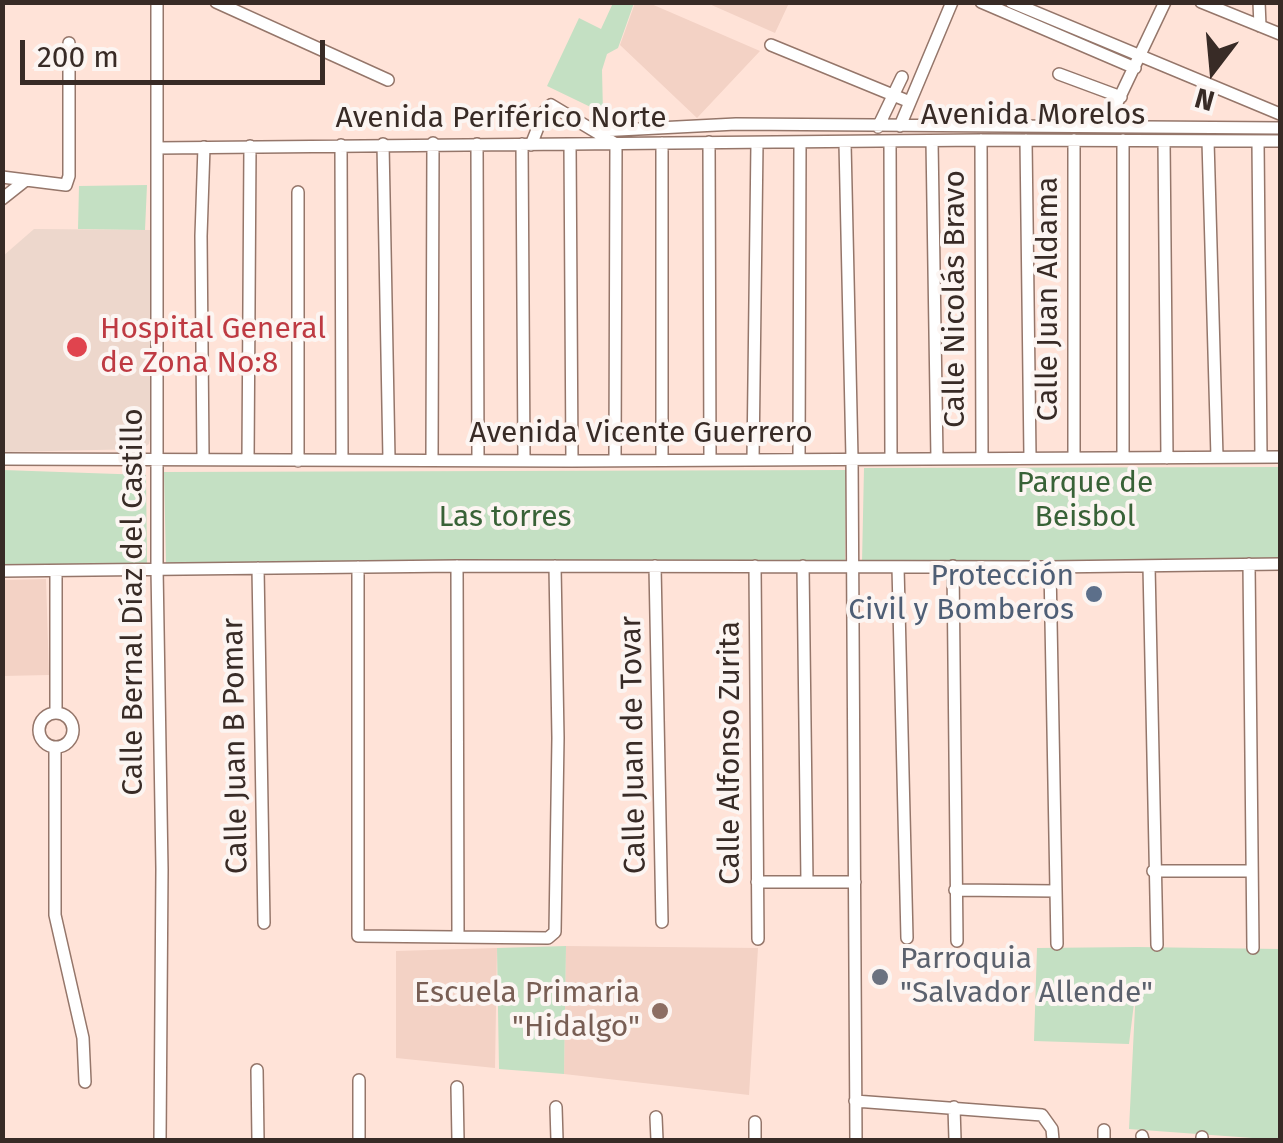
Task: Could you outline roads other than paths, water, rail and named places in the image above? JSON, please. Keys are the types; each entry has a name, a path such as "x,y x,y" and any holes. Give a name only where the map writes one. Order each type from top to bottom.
{"street":[{"name":"Calle Bernal Díaz del Castillo","path":"157,2 160,1140"},
{"path":"216,2 388,80"},
{"path":"900,126 952,2"},
{"path":"982,2 1280,114"},
{"path":"1011,2 1138,62"},
{"path":"1107,124 1165,2"},
{"path":"1201,2 1280,34"},
{"path":"1258,2 1260,26"},
{"path":"2,177 66,186 69,43"},
{"path":"770,45 910,102"},
{"path":"1059,74 1121,97"},
{"path":"878,126 902,77"},
{"path":"524,459 526,144 551,106 600,131 616,144 616,460"},
{"name":"Avenida Morelos","path":"600,131 736,124 1280,128"},
{"name":"Calle Nicolás Bravo","path":"981,140 982,458"},
{"name":"Calle Juan Aldama","path":"1026,140 1030,457"},
{"name":"Calle Juan Aldama","path":"1074,140 1074,458"},
{"path":"1123,140 1123,458"},
{"path":"1164,140 1167,458"},
{"path":"890,141 891,458"},
{"name":"Calle Nicolás Bravo","path":"932,141 937,459"},
{"path":"1208,141 1218,457"},
{"path":"708,142 710,460"},
{"path":"1258,142 1261,457"},
{"name":"Avenida Morelos","path":"845,143 1280,142"},
{"path":"432,459 433,143"},
{"path":"662,143 662,460"},
{"path":"752,459 757,143"},
{"path":"799,459 800,143"},
{"name":"Avenida Periférico Norte","path":"157,148 845,143"},
{"path":"845,143 852,458 856,1140"},
{"path":"341,144 342,460"},
{"path":"383,144 389,460"},
{"path":"477,144 478,459"},
{"path":"570,144 572,461"},
{"path":"248,460 250,146"},
{"path":"203,457 200,236 204,147"},
{"path":"2,199 26,180"},
{"path":"298,192 298,460"},
{"name":"Avenida Vicente Guerrero","path":"2,459 1280,457"},
{"path":"1250,564 1253,948"},
{"path":"2,571 1280,564"},
{"path":"457,566 458,936"},
{"path":"358,567 358,936 548,938 554,936 555,928 556,566"},
{"name":"Calle Juan de Tovar","path":"656,566 662,922"},
{"name":"Calle Alfonso Zurita","path":"755,566 758,939"},
{"path":"803,566 807,882"},
{"path":"953,566 957,940"},
{"path":"1149,566 1157,945"},
{"path":"898,567 907,938"},
{"path":"1050,567 1057,944"},
{"name":"Calle Juan B Pomar","path":"258,568 264,922"},
{"path":"56,571 56,713"},
{"path":"56,713 68,718 73,731 68,743 56,748 44,742 39,730 44,718 56,713"},
{"path":"56,748 55,915 83,1038 85,1082"},
{"path":"1154,871 1252,871"},
{"path":"757,882 854,882"},
{"path":"955,890 1056,891"},
{"path":"258,1070 258,1140"},
{"path":"359,1080 359,1140"},
{"path":"458,1087 458,1140"},
{"path":"856,1101 1042,1116 1049,1121 1052,1140"},
{"path":"556,1107 557,1140"},
{"path":"954,1107 954,1140"},
{"path":"656,1117 656,1140"},
{"path":"755,1122 755,1140"}],"place":[{"name":"Hospital General de Zona No:8","path":"77,347"},
{"name":"Protección Civil y Bomberos","path":"1094,594"},
{"name":"Parroquia \"Salvador Allende\"","path":"880,977"},
{"name":"Escuela Primaria \"Hidalgo\"","path":"660,1011"}],"park label":[{"name":"Parque de Beisbol","path":"1085,501"},
{"name":"Las torres","path":"505,518"}]}
